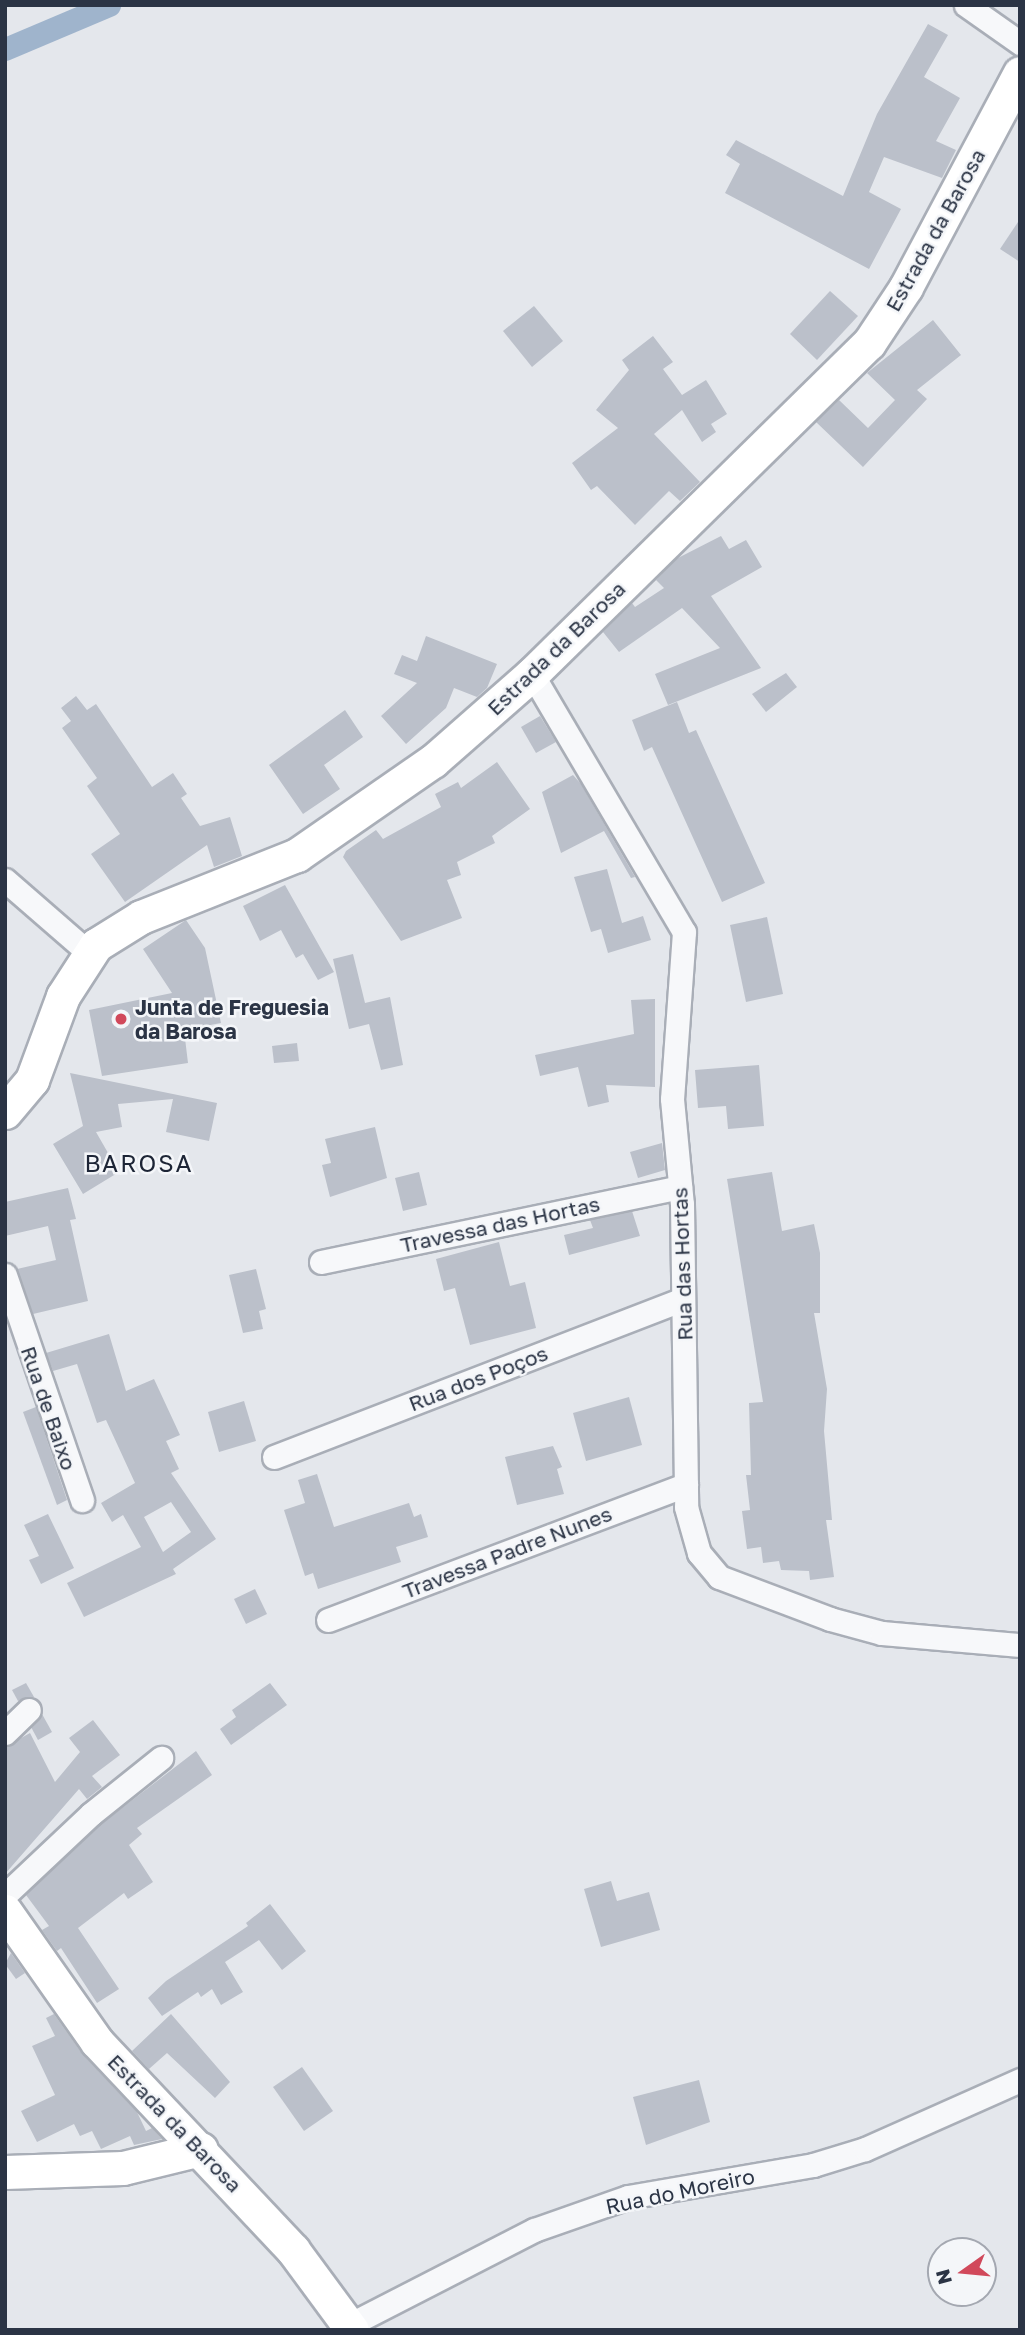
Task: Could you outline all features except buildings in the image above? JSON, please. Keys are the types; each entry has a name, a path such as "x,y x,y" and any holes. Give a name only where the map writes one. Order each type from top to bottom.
{"street":[{"path":"966,5 1020,43"},
{"name":"Estrada da Barosa","path":"5,1112 32,1080 63,996 89,953 109,934 141,917 296,855 433,761 532,674 869,343 905,287 1020,73"},
{"name":"Rua das Hortas","path":"532,674 684,932 672,1099 680,1187 686,1507 699,1553 719,1577 830,1619 882,1633 1020,1645"},
{"path":"5,880 89,953"},
{"name":"Travessa das Hortas","path":"321,1262 680,1187"},
{"name":"Rua de Baixo","path":"5,1275 82,1500"},
{"name":"Rua dos Poços","path":"274,1457 683,1299"},
{"name":"Travessa Padre Nunes","path":"328,1620 686,1485"},
{"path":"5,1732 29,1710"},
{"path":"5,1895 92,1814 160,1758"},
{"name":"Estrada da Barosa","path":"5,1911 97,2042 201,2149 293,2250 350,2327"},
{"name":"Rua do Moreiro","path":"350,2327 534,2230 628,2197 813,2165 865,2149 1020,2080"},
{"path":"5,2172 123,2168 201,2149"}],"waterway":[{"path":"5,49 109,5"}],"place":[{"name":"Junta de Freguesia da Barosa","path":"121,1019"}],"district":[{"name":"BAROSA","path":"139,1163"}]}
